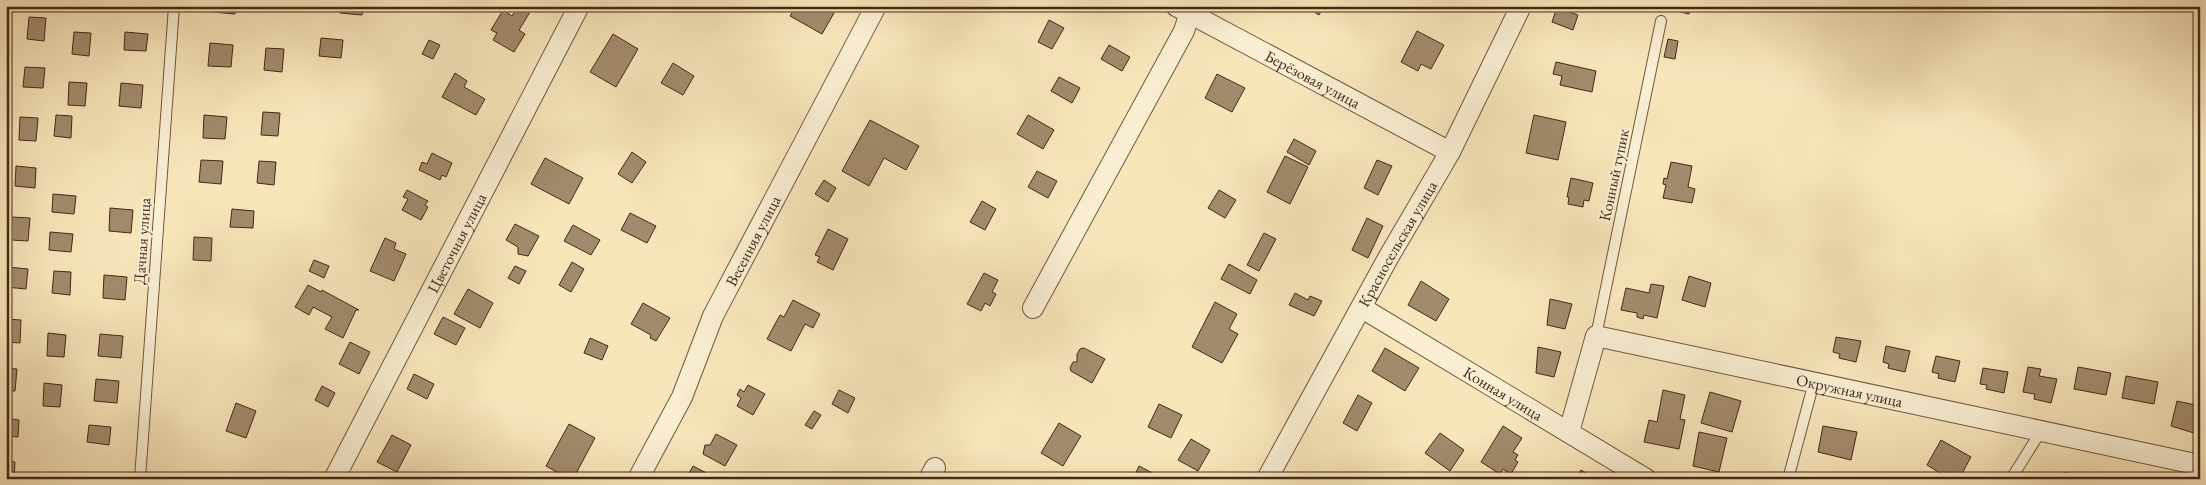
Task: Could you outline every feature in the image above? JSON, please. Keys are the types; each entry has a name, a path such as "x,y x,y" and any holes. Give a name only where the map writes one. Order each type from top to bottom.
{"street":[{"name":"Цветочная улица","path":"334,479 578,6"},
{"name":"Весенняя улица","path":"638,479 682,397 713,316 876,6"},
{"name":"Красносельская улица","path":"1267,479 1388,258 1450,152 1522,6"},
{"name":"Берёзовая улица","path":"1186,9 1450,152"},
{"path":"1033,308 1184,31 1186,9"},
{"name":"Конная улица","path":"1362,308 1646,479"},
{"path":"1569,432 1596,336"},
{"name":"Окружная улица","path":"1596,336 2200,465"}],"lane":[{"name":"Дачная улица","path":"140,479 174,6"},
{"name":"Конный тупик","path":"1596,336 1661,21"},
{"path":"1788,479 1814,382"},
{"path":"2011,479 2041,431"}],"building":[{"path":"213,6 236,6 235,14 213,12"},
{"path":"341,6 363,6 362,15 340,13"},
{"path":"518,6 530,12 519,30 525,34 514,52 493,40 497,33 491,30 503,10 512,16"},
{"path":"796,6 821,6 834,13 822,34 790,16"},
{"path":"1305,6 1324,6 1319,15"},
{"path":"1654,6 1691,6 1689,14"},
{"path":"1557,7 1578,15 1573,30 1552,22"},
{"path":"29,17 46,18 44,41 27,39"},
{"path":"1049,20 1064,28 1052,49 1038,42"},
{"path":"1417,31 1444,45 1431,69 1421,64 1418,71 1401,62"},
{"path":"74,32 91,33 89,56 72,54"},
{"path":"125,32 148,34 146,51 124,50"},
{"path":"613,34 638,49 616,87 590,72"},
{"path":"321,38 343,40 341,58 319,56"},
{"path":"1668,39 1678,41 1675,59 1664,57"},
{"path":"429,40 440,45 433,59 422,54"},
{"path":"210,43 233,45 231,67 208,66"},
{"path":"1109,45 1130,57 1122,71 1101,59"},
{"path":"266,48 284,49 282,72 264,70"},
{"path":"1556,62 1596,71 1592,92 1560,85 1562,76 1553,74"},
{"path":"673,63 694,76 683,95 661,83"},
{"path":"25,67 45,68 43,88 23,87"},
{"path":"455,73 467,81 464,87 485,99 476,115 442,97"},
{"path":"1217,74 1245,88 1232,112 1205,98"},
{"path":"1059,77 1080,88 1072,103 1051,91"},
{"path":"69,82 87,83 85,106 68,105"},
{"path":"121,83 143,85 141,108 119,106"},
{"path":"263,112 280,113 278,136 261,135"},
{"path":"56,115 72,116 71,138 54,136"},
{"path":"204,115 227,117 225,139 203,138"},
{"path":"1028,115 1054,130 1043,149 1017,134"},
{"path":"1534,115 1566,122 1558,160 1526,153"},
{"path":"20,117 38,118 36,141 19,140"},
{"path":"870,120 919,146 906,170 884,158 869,186 842,171"},
{"path":"1294,139 1316,151 1309,165 1287,152"},
{"path":"632,152 646,162 632,183 618,174"},
{"path":"432,153 452,163 446,177 442,175 440,180 419,170 422,162 427,164"},
{"path":"1285,156 1308,167 1290,204 1267,192"},
{"path":"545,158 583,178 569,204 531,184"},
{"path":"201,160 223,161 221,184 199,182"},
{"path":"1377,160 1392,166 1378,195 1364,188"},
{"path":"259,161 276,162 274,185 257,183"},
{"path":"1671,162 1692,166 1688,187 1695,189 1692,203 1663,198 1666,185 1663,184 1664,178 1667,179"},
{"path":"16,166 36,168 35,188 15,186"},
{"path":"1037,171 1057,181 1048,198 1028,187"},
{"path":"1571,178 1593,183 1589,201 1584,200 1583,207 1568,204 1569,197 1567,197"},
{"path":"824,180 836,188 828,202 815,194"},
{"path":"407,190 428,201 425,205 428,207 421,220 402,210 408,199 403,197"},
{"path":"1219,190 1236,200 1225,218 1208,208"},
{"path":"53,194 76,196 74,214 52,212"},
{"path":"982,201 996,209 985,230 970,222"},
{"path":"110,208 133,210 131,233 109,231"},
{"path":"232,209 254,211 253,228 230,227"},
{"path":"630,213 656,226 647,243 621,230"},
{"path":"12,217 30,218 28,241 11,240"},
{"path":"1367,218 1383,226 1368,258 1352,250"},
{"path":"515,224 539,236 528,256 518,254 518,247 506,240"},
{"path":"573,225 600,240 591,255 564,241"},
{"path":"828,229 848,239 833,270 817,262 820,257 815,255"},
{"path":"50,232 73,234 71,252 49,250"},
{"path":"1264,233 1276,239 1259,271 1247,265"},
{"path":"194,237 212,238 211,261 193,260"},
{"path":"385,238 396,243 394,249 406,254 394,281 370,271"},
{"path":"314,260 329,266 324,278 309,271"},
{"path":"572,262 584,269 571,292 559,285"},
{"path":"1229,264 1257,280 1250,294 1221,279"},
{"path":"515,266 526,271 519,284 508,278"},
{"path":"8,267 28,269 26,289 6,287"},
{"path":"54,271 71,272 70,295 52,293"},
{"path":"984,273 998,280 992,292 996,294 990,306 985,303 981,311 967,304"},
{"path":"104,275 127,277 125,300 103,298"},
{"path":"1689,276 1711,283 1705,307 1682,300"},
{"path":"1421,281 1449,299 1436,321 1408,305"},
{"path":"1651,284 1664,286 1657,318 1644,315 1643,319 1637,317 1637,313 1621,310 1626,288 1649,293"},
{"path":"308,285 321,292 322,290 359,310 356,310 343,338 325,329 332,317 313,307 309,315 295,307"},
{"path":"468,289 493,303 480,328 454,314"},
{"path":"1295,293 1308,300 1310,296 1322,301 1314,316 1289,305"},
{"path":"1550,299 1572,304 1565,329 1547,325"},
{"path":"793,300 820,314 813,328 805,324 791,351 767,339 780,315 784,317"},
{"path":"1215,302 1237,314 1229,329 1238,334 1222,363 1192,347"},
{"path":"643,303 670,318 656,341 650,338 651,335 631,324"},
{"path":"443,317 465,328 456,345 434,334"},
{"path":"6,319 21,320 20,343 6,342"},
{"path":"48,333 66,335 64,357 47,356"},
{"path":"100,334 123,336 121,358 98,356"},
{"path":"1836,337 1861,341 1856,362 1839,358 1840,354 1833,352"},
{"path":"590,338 608,346 602,360 584,353"},
{"path":"350,342 370,352 359,374 339,364"},
{"path":"1886,346 1910,351 1905,372 1888,368 1889,364 1883,362"},
{"path":"1538,347 1561,352 1554,377 1536,373"},
{"path":"1084,348 1105,359 1092,383 1071,371 1070,368 1073,362 1077,362 1077,354 1080,349"},
{"path":"1385,348 1419,368 1405,391 1372,371"},
{"path":"1936,356 1960,361 1955,382 1938,378 1939,374 1932,372"},
{"path":"2028,367 2041,369 2039,376 2057,379 2051,403 2034,399 2035,394 2023,392"},
{"path":"2078,367 2111,373 2106,395 2074,389"},
{"path":"6,368 17,369 15,391 6,391"},
{"path":"1983,368 2008,372 2004,393 1986,389 1987,385 1980,384"},
{"path":"414,374 434,384 427,399 407,389"},
{"path":"2126,376 2158,382 2154,404 2122,398"},
{"path":"96,379 119,381 117,403 94,401"},
{"path":"44,383 62,385 60,407 43,406"},
{"path":"748,385 765,394 753,415 737,406 741,398 737,395 740,389 744,392"},
{"path":"322,386 335,393 328,407 315,400"},
{"path":"839,390 855,398 848,413 832,404"},
{"path":"1663,390 1685,395 1680,419 1685,420 1679,449 1644,442 1649,420 1657,422"},
{"path":"1710,392 1741,401 1732,432 1701,423"},
{"path":"1358,395 1372,403 1357,431 1343,423"},
{"path":"2177,401 2200,406 2200,433 2171,426"},
{"path":"236,403 256,411 246,438 226,431"},
{"path":"1159,404 1182,415 1171,438 1148,427"},
{"path":"814,411 821,415 812,429 805,425"},
{"path":"6,418 19,420 18,437 6,436"},
{"path":"1059,423 1081,436 1063,466 1041,453"},
{"path":"569,424 595,438 573,479 569,479 546,466"},
{"path":"89,425 111,427 109,445 87,442"},
{"path":"1503,426 1522,438 1513,452 1518,455 1515,460 1518,462 1511,474 1503,469 1500,474 1481,462"},
{"path":"1823,426 1857,432 1851,460 1818,452"},
{"path":"1699,432 1727,438 1719,472 1693,466"},
{"path":"1440,433 1464,450 1450,471 1425,453"},
{"path":"716,434 737,445 725,466 703,454 705,445 710,445"},
{"path":"392,435 411,445 397,472 377,462"},
{"path":"1191,439 1210,450 1198,471 1178,460"},
{"path":"1941,440 1971,457 1959,479 1950,479 1927,465"},
{"path":"6,461 15,462 14,479 6,478"},
{"path":"693,466 718,479 686,479"},
{"path":"1139,466 1164,479 1133,479"},
{"path":"1581,470 1596,479 1576,479"},
{"path":"2065,472 2076,479 2060,479"}]}
